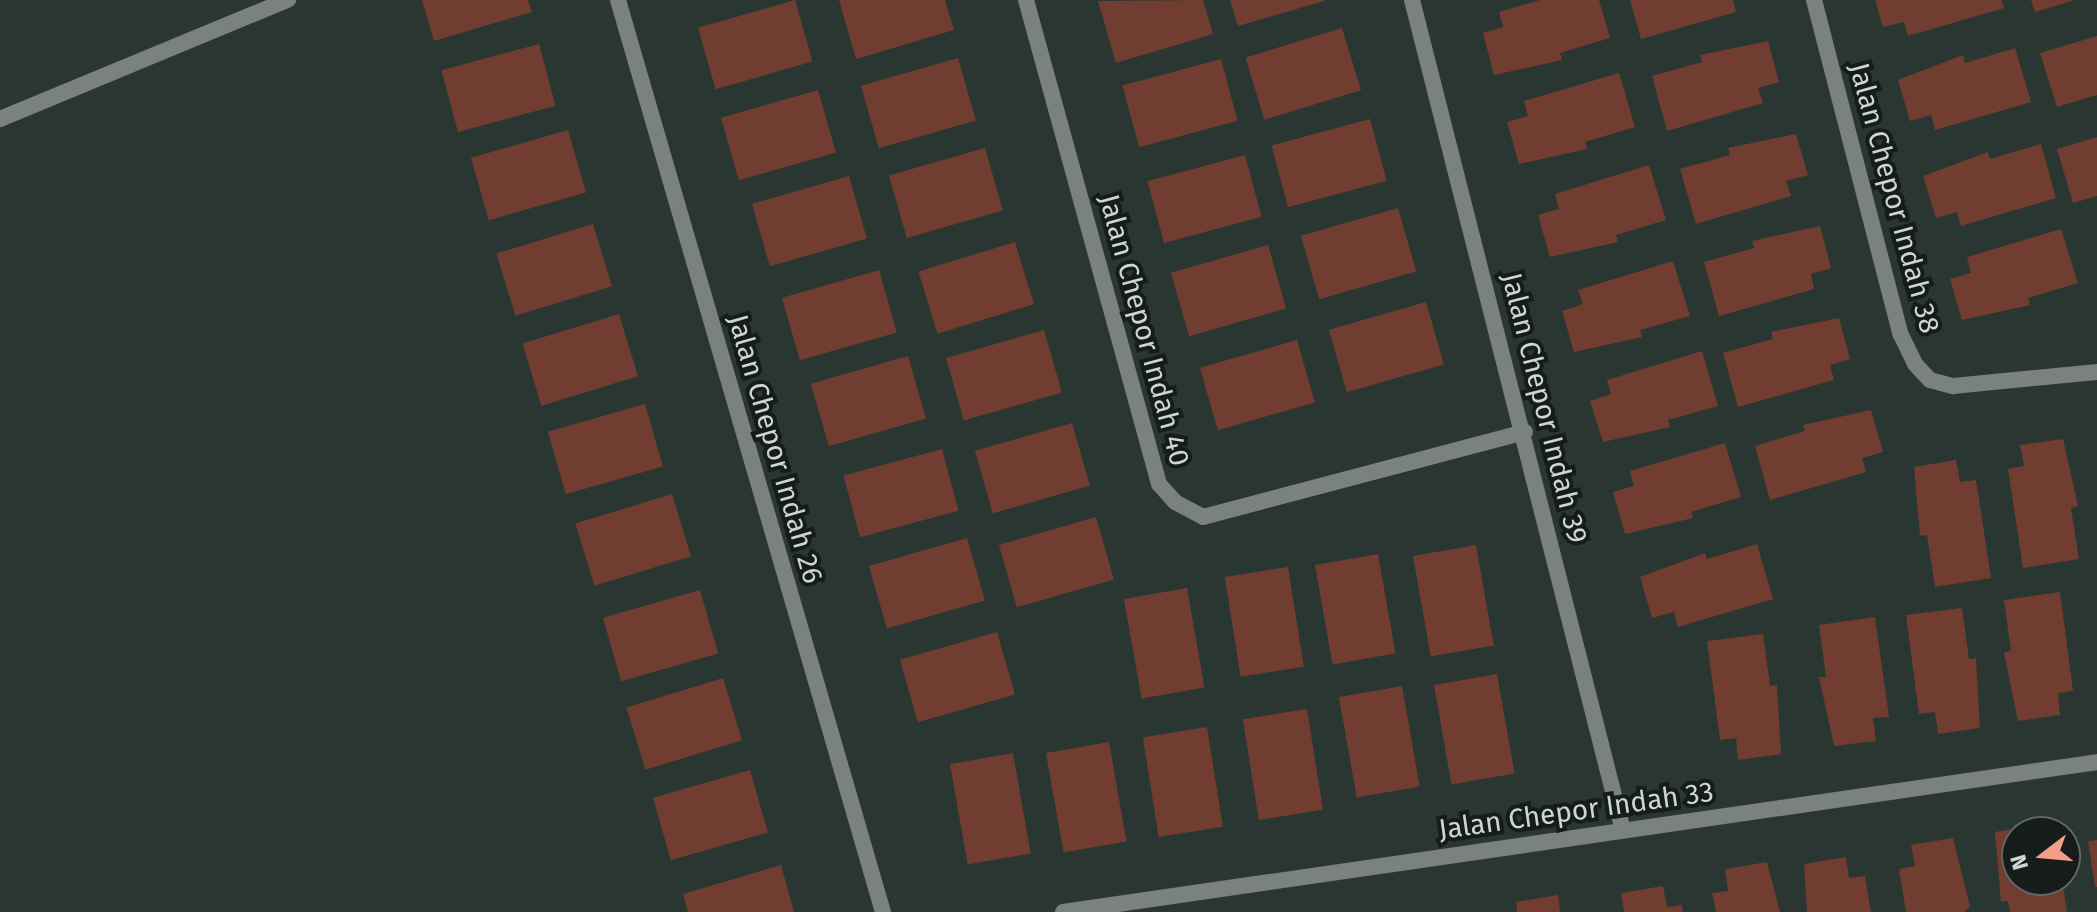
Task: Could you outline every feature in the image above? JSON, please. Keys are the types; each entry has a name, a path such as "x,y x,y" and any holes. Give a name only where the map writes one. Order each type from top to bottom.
{"street":[{"path":"0,119 288,0"},
{"name":"Jalan Chepor Indah 26","path":"618,0 883,912"},
{"name":"Jalan Chepor Indah 40","path":"1026,0 1159,484 1175,502 1203,517 1525,432"},
{"name":"Jalan Chepor Indah 39","path":"1412,0 1525,432 1623,831"},
{"name":"Jalan Chepor Indah 38","path":"1814,0 1900,333 1915,364 1930,380 1953,386 2097,372"},
{"name":"Jalan Chepor Indah 33","path":"1063,912 2097,762"}],"building":[{"path":"422,0 528,0 532,12 434,41"},
{"path":"795,0 813,62 716,89 698,28"},
{"path":"839,0 945,0 954,30 856,59"},
{"path":"1203,0 1213,34 1116,63 1098,1"},
{"path":"1230,0 1324,0 1324,1 1238,26"},
{"path":"1540,0 1599,0 1610,38 1560,53 1562,60 1494,75 1483,33 1503,27 1499,12"},
{"path":"1630,0 1733,0 1736,12 1641,39"},
{"path":"1875,0 2001,0 2004,8 1908,36 1904,22 1883,27"},
{"path":"2031,0 2071,0 2072,1 2035,12"},
{"path":"1342,28 1361,90 1264,120 1245,58"},
{"path":"2097,36 2097,95 2057,107 2040,53"},
{"path":"1768,41 1779,82 1758,88 1763,103 1667,131 1652,76 1702,62 1700,55"},
{"path":"539,44 556,106 458,132 441,70"},
{"path":"2015,48 2031,102 1935,130 1931,115 1910,121 1898,80 1963,55 1965,63"},
{"path":"958,58 976,120 879,148 861,86"},
{"path":"1221,59 1238,121 1139,147 1122,85"},
{"path":"1619,73 1635,127 1585,142 1587,149 1519,164 1507,122 1528,116 1524,101"},
{"path":"818,90 836,152 739,180 721,118"},
{"path":"1370,119 1387,181 1288,207 1271,145"},
{"path":"568,130 586,192 489,220 471,158"},
{"path":"1796,134 1808,175 1786,181 1791,196 1696,224 1680,169 1730,155 1728,148"},
{"path":"2097,137 2097,196 2073,203 2057,149"},
{"path":"2041,144 2056,198 1961,226 1957,212 1936,218 1923,176 1988,152 1990,159"},
{"path":"985,148 1003,210 907,238 889,176"},
{"path":"1245,155 1262,217 1164,243 1147,181"},
{"path":"1649,165 1666,220 1616,235 1618,242 1550,257 1538,215 1559,209 1555,194"},
{"path":"849,176 867,238 770,266 752,204"},
{"path":"1398,208 1416,271 1319,299 1301,236"},
{"path":"593,224 612,286 515,316 496,254"},
{"path":"1820,226 1831,268 1811,274 1814,289 1719,316 1704,262 1754,248 1752,241"},
{"path":"2061,229 2078,283 2028,298 2030,305 1962,320 1950,279 1971,273 1967,257"},
{"path":"1015,242 1034,304 937,334 918,272"},
{"path":"1268,245 1286,308 1189,336 1171,273"},
{"path":"1673,261 1690,316 1640,330 1642,337 1574,352 1562,311 1583,304 1578,290"},
{"path":"879,270 897,332 800,360 782,298"},
{"path":"1426,302 1444,364 1347,392 1329,330"},
{"path":"619,314 638,376 541,406 522,344"},
{"path":"1839,318 1850,359 1830,365 1834,380 1738,407 1723,353 1773,339 1771,332"},
{"path":"1044,330 1062,392 964,421 946,358"},
{"path":"1297,340 1315,402 1218,430 1200,368"},
{"path":"1702,351 1718,406 1668,420 1670,427 1603,442 1590,401 1611,394 1607,380"},
{"path":"908,356 926,418 829,446 811,384"},
{"path":"645,404 663,466 566,494 548,432"},
{"path":"1871,410 1883,452 1862,458 1866,472 1770,500 1755,446 1805,431 1803,425"},
{"path":"1072,423 1090,485 993,513 975,451"},
{"path":"2063,439 2078,506 2071,508 2079,559 2023,568 2008,469 2024,466 2020,445"},
{"path":"1725,443 1741,497 1691,512 1693,518 1625,534 1613,492 1634,486 1630,471"},
{"path":"942,449 959,511 860,537 843,475"},
{"path":"1956,460 1960,482 1976,480 1991,578 1935,587 1927,535 1920,536 1914,467"},
{"path":"672,494 691,556 594,586 575,524"},
{"path":"1096,517 1114,579 1017,607 999,545"},
{"path":"967,538 985,600 887,629 869,566"},
{"path":"1757,544 1773,599 1678,627 1674,612 1652,618 1640,577 1705,553 1707,559"},
{"path":"1476,545 1494,645 1431,657 1413,556"},
{"path":"1378,554 1396,653 1333,665 1315,565"},
{"path":"1288,567 1304,667 1241,677 1225,577"},
{"path":"1187,588 1205,687 1142,699 1124,599"},
{"path":"700,590 718,653 621,681 603,618"},
{"path":"2060,592 2073,691 2058,693 2060,715 2018,721 2004,652 2011,651 2004,600"},
{"path":"1962,608 1969,659 1976,658 1980,728 1938,734 1935,712 1919,714 1906,615"},
{"path":"1875,617 1889,717 1873,718 1876,741 1834,746 1819,677 1826,677 1819,625"},
{"path":"997,632 1015,694 918,722 900,660"},
{"path":"1763,634 1770,686 1777,685 1781,754 1738,760 1736,738 1720,740 1707,641"},
{"path":"1497,674 1515,773 1452,785 1434,685"},
{"path":"723,678 742,740 645,770 626,708"},
{"path":"1402,686 1420,786 1357,798 1339,697"},
{"path":"1307,709 1323,810 1259,820 1243,719"},
{"path":"1207,727 1223,827 1159,837 1143,737"},
{"path":"1109,742 1127,841 1064,853 1046,753"},
{"path":"1013,753 1031,853 968,865 950,764"},
{"path":"750,770 768,832 671,860 653,798"},
{"path":"2001,831 2001,896 2064,896 2067,912 2010,912 2008,901 2001,902 1995,832"},
{"path":"1953,838 1970,906 1964,912 1906,912 1899,869 1915,866 1911,845"},
{"path":"2097,840 2097,887 2095,887 2088,841"},
{"path":"1846,857 1849,878 1865,876 1871,912 1807,912 1804,864"},
{"path":"1767,862 1780,912 1716,912 1712,893 1728,891 1725,869"},
{"path":"781,865 794,912 688,912 683,894"},
{"path":"1663,886 1667,907 1682,905 1683,912 1624,912 1621,893"},
{"path":"1558,895 1560,912 1517,912 1516,902"}]}
